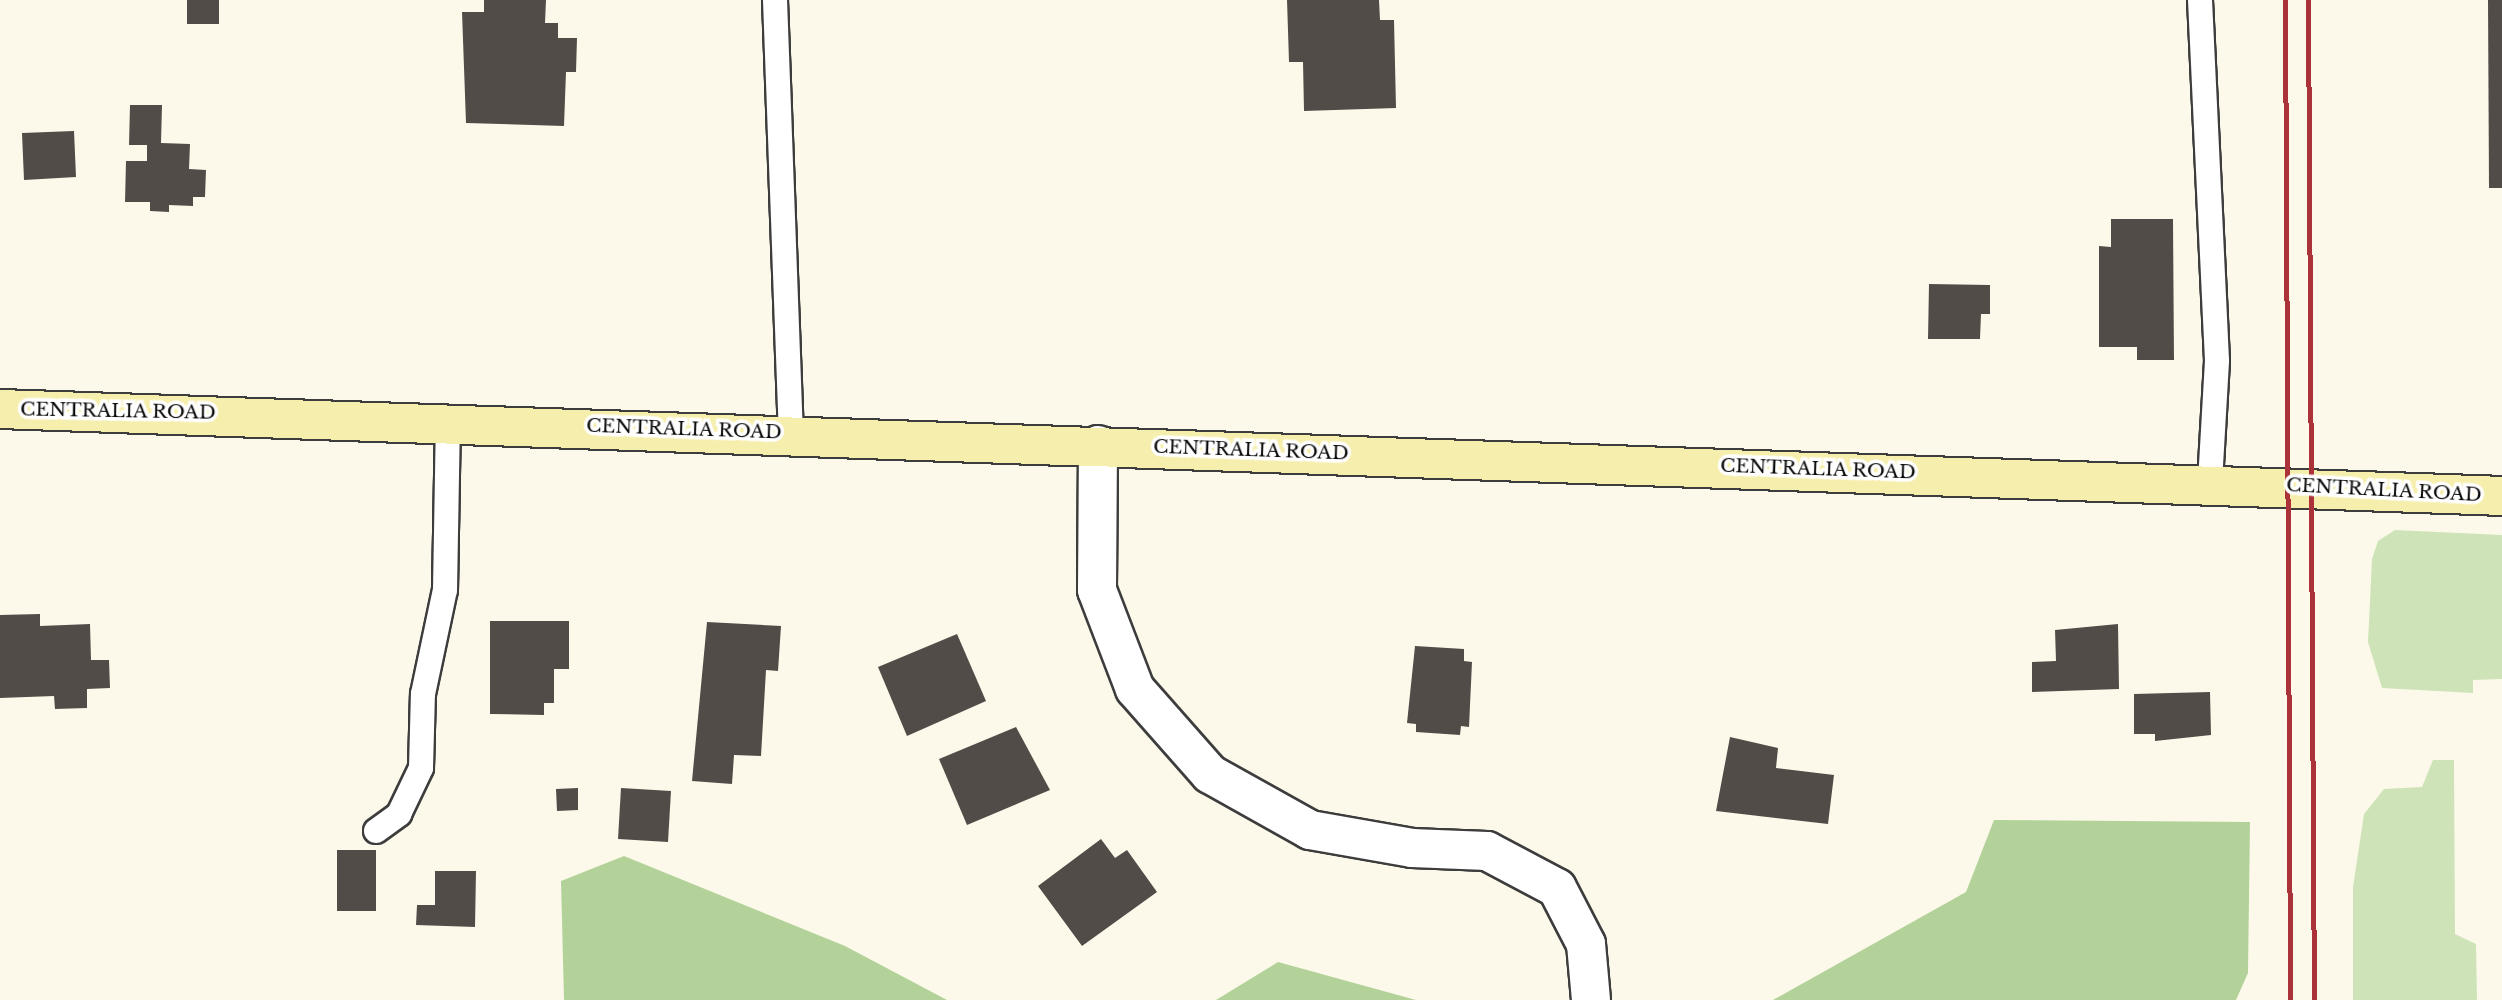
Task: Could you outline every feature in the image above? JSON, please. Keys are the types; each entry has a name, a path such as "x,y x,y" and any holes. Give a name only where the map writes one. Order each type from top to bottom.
{"main road":[{"name":"CENTRALIA ROAD","path":"0,409 448,420 1098,445 2210,481 2502,496"}],"street":[{"path":"1098,445 1097,590 1135,689 1210,774 1310,830 1412,848 1487,851 1556,888 1586,944 1591,1000"}],"lane":[{"path":"775,0 791,433"},
{"path":"2200,0 2217,361 2210,481"},
{"path":"376,831 399,814 421,768 423,694 445,590 448,420"}],"green space":[{"path":"2395,530 2502,535 2502,679 2473,680 2473,693 2382,688 2368,642 2372,559 2378,541"},
{"path":"2433,760 2454,760 2455,934 2476,944 2477,1000 2353,1000 2353,887 2364,814 2384,789 2422,787"},
{"path":"1994,820 2250,822 2248,973 2236,1000 1773,1000 1966,892"},
{"path":"624,856 845,946 947,1000 564,1000 561,881"},
{"path":"1278,962 1416,1000 1216,1000"}],"building":[{"path":"187,0 219,0 219,24 187,24"},
{"path":"484,0 546,0 545,23 558,23 558,38 577,38 576,72 566,72 564,126 466,123 462,12 484,12"},
{"path":"1287,0 1379,0 1380,20 1394,20 1396,108 1304,111 1303,62 1289,62"},
{"path":"2488,0 2502,0 2502,188 2489,188"},
{"path":"130,105 162,105 161,143 190,144 189,169 206,170 205,197 193,197 193,206 169,205 169,212 150,211 150,202 125,202 126,161 147,161 147,145 129,145"},
{"path":"74,131 76,177 24,180 22,133"},
{"path":"2111,219 2173,219 2174,360 2137,360 2137,347 2099,347 2099,246 2111,247"},
{"path":"1929,284 1990,285 1990,314 1981,314 1980,339 1928,339"},
{"path":"40,614 40,626 90,624 91,660 109,660 110,688 87,689 87,708 55,709 54,696 0,698 0,615"},
{"path":"490,621 569,621 569,669 554,669 554,703 544,703 544,715 490,714"},
{"path":"707,622 781,626 778,671 766,670 761,756 734,755 732,784 692,781"},
{"path":"2118,624 2119,689 2032,692 2032,662 2056,661 2055,630"},
{"path":"957,634 986,701 907,736 878,667"},
{"path":"1415,646 1464,649 1464,661 1472,662 1469,727 1461,726 1460,735 1416,732 1416,724 1407,723"},
{"path":"2210,692 2211,735 2155,741 2155,734 2134,734 2134,694"},
{"path":"1016,727 1050,790 967,825 939,759"},
{"path":"1730,737 1778,748 1776,768 1834,775 1828,824 1716,811"},
{"path":"578,788 578,810 557,811 556,789"},
{"path":"621,788 671,791 668,842 618,839"},
{"path":"1101,839 1115,858 1127,850 1157,892 1082,946 1038,886"},
{"path":"337,850 376,850 376,911 337,911"},
{"path":"435,871 476,871 475,927 416,925 417,905 435,905"}],"railway":[{"path":"2285,0 2290,1000"},
{"path":"2308,0 2314,1000"}]}
